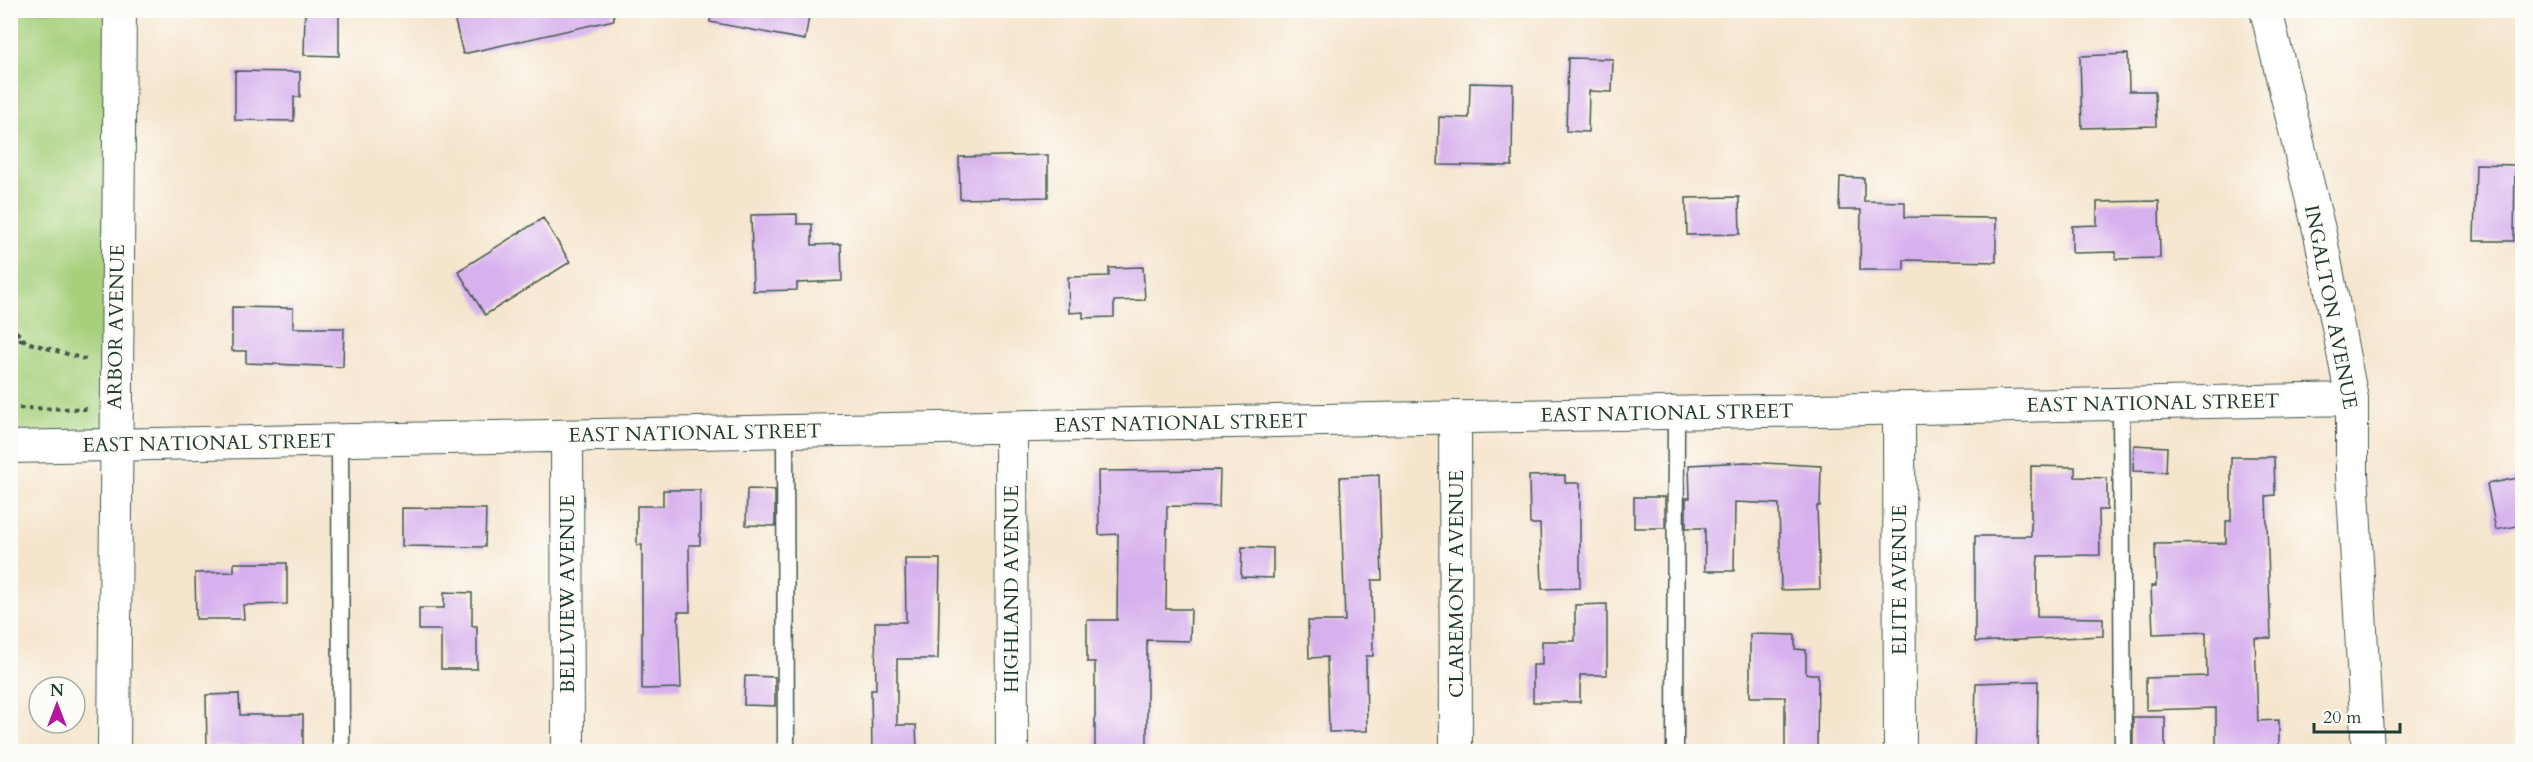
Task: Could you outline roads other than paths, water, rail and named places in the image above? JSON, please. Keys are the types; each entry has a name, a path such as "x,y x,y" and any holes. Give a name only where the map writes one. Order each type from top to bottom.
{"street":[{"name":"ARBOR AVENUE","path":"114,752 114,445 120,10"},
{"name":"INGALTON AVENUE","path":"2266,10 2320,234 2352,399 2352,474 2368,752"},
{"name":"EAST NATIONAL STREET","path":"10,447 2352,399"},
{"name":"ELITE AVENUE","path":"1899,408 1900,752"},
{"name":"CLAREMONT AVENUE","path":"1455,417 1456,752"},
{"name":"HIGHLAND AVENUE","path":"1011,427 1012,752"},
{"name":"BELLVIEW AVENUE","path":"567,436 568,752"}],"lane":[{"path":"2121,404 2123,752"},
{"path":"1675,752 1676,413"},
{"path":"785,431 786,752"},
{"path":"340,440 341,752"}]}
